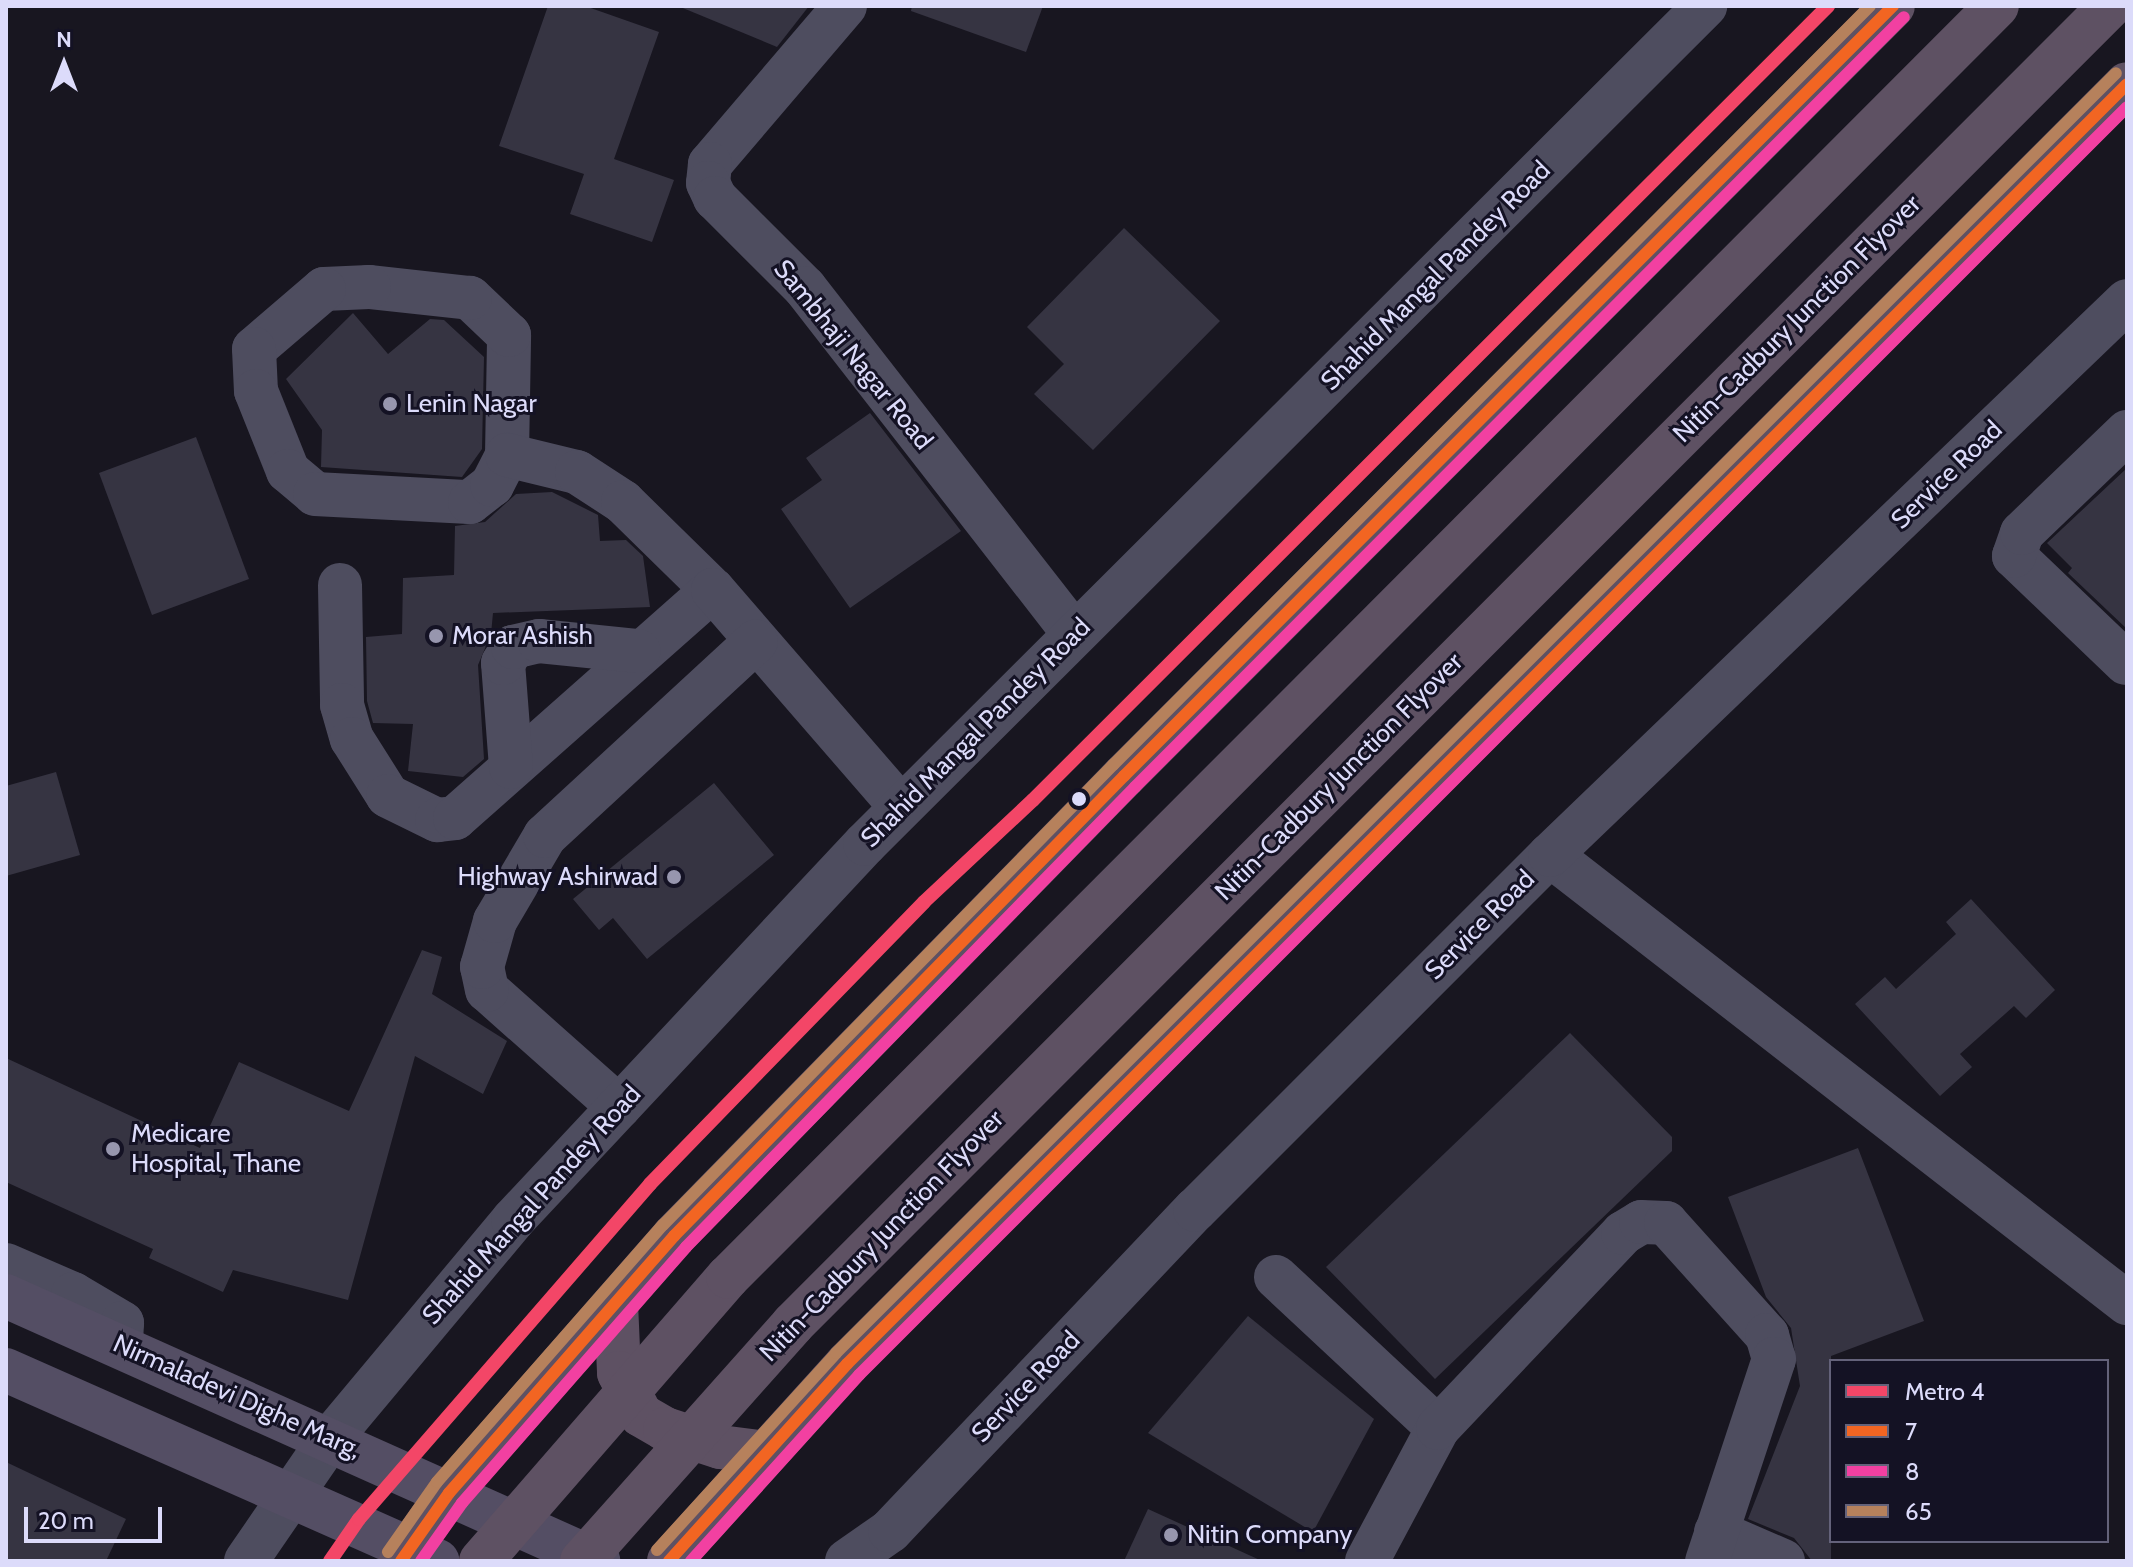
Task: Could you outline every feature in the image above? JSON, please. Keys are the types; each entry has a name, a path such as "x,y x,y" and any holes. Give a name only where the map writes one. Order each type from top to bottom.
{"highway":[{"path":"416,1557 449,1493 674,1236 1124,776 1893,6"},
{"path":"481,1561 728,1277 1997,6"},
{"name":"Nitin-Cadbury Junction Flyover","path":"582,1561 804,1313 2110,6"},
{"path":"669,1561 847,1364 2127,84"},
{"path":"616,1303 619,1373 641,1415 665,1429 720,1447 766,1453"}],"main road":[{"name":"Nirmaladevi Dighe Marg,","path":"6,1296 121,1344 598,1561"},
{"path":"6,1370 165,1437 416,1557"}],"street":[{"name":"Sambhaji Nagar Road","path":"845,6 710,164 708,183 715,198 805,288 1074,634"},
{"name":"Shahid Mangal Pandey Road","path":"291,1499 330,1439 513,1220 901,807 1705,6"},
{"path":"369,287 470,298 509,335 507,455 492,485 470,502 315,494 288,471 256,391 254,349 324,289 369,287"},
{"name":"Service Road","path":"847,1561 890,1531 1195,1210 1550,855 2127,301"},
{"path":"2126,663 2014,556 2022,533 2127,432"},
{"path":"507,455 577,472 623,502 713,590 901,807"},
{"path":"340,585 342,705 352,739 388,796 437,820 455,818 638,651 713,590"},
{"path":"511,767 503,663 513,647 539,641 638,651"},
{"path":"619,1107 487,990 482,967 495,921 545,836 756,641"},
{"path":"1550,855 2127,1303"},
{"path":"1367,1561 1438,1428 1623,1233 1641,1222 1666,1223 1767,1335 1774,1359 1711,1547 1783,1561"},
{"path":"6,1265 73,1294 122,1323 121,1344"},
{"path":"1276,1277 1438,1428"},
{"path":"246,1561 291,1499"}],"building":[{"path":"548,6 585,6 659,32 614,159 674,180 652,242 570,214 584,174 499,146"},
{"path":"678,6 809,6 777,47"},
{"path":"912,6 1043,6 1026,52 911,11"},
{"path":"1124,228 1220,321 1093,450 1034,394 1064,364 1027,327"},
{"name":"Lenin Nagar","path":"353,313 388,354 430,319 444,320 484,357 482,449 462,477 321,467 322,430 286,379"},
{"path":"870,413 961,531 850,608 781,509 822,480 806,458"},
{"path":"196,437 249,579 152,615 99,473"},
{"path":"2127,468 2127,629 2068,573 2072,568 2047,543"},
{"name":"Morar Ashish","path":"552,492 598,515 600,541 626,540 643,556 650,607 493,613 491,634 478,665 484,759 463,777 408,771 413,724 373,723 367,701 366,637 402,634 403,578 454,575 455,526 485,522 516,494"},
{"path":"56,772 80,855 6,876 6,786"},
{"name":"Highway Ashirwad","path":"714,783 774,855 647,959 613,918 599,930 573,899"},
{"path":"1971,899 2055,990 2026,1018 2014,1006 1960,1054 1972,1067 1940,1096 1855,1004 1885,977 1896,989 1956,934 1946,922"},
{"path":"422,950 442,957 432,994 507,1041 483,1094 415,1056 348,1300 233,1270 223,1292 149,1258 153,1249 6,1182 6,1058 200,1148 239,1062 349,1111"},
{"path":"1570,1033 1672,1137 1672,1151 1435,1379 1326,1267"},
{"path":"1858,1148 1924,1321 1829,1359 1831,1561 1812,1561 1794,1538 1748,1519 1800,1386 1791,1328 1766,1297 1728,1197"},
{"path":"1248,1316 1374,1419 1313,1532 1148,1433"},
{"path":"6,1462 126,1519 106,1561 6,1561"},
{"name":"Nitin Company","path":"1148,1509 1262,1561 1124,1561"}],"metro line":[{"name":"4","path":"330,1561 359,1519 650,1184 924,902 1033,800 1828,6"}],"transit line":[{"name":"65","path":"388,1552 437,1482 663,1225 1113,765 1870,6"},
{"name":"7","path":"401,1561 449,1493 674,1236 1124,776 1893,6"},
{"name":"8","path":"421,1561 462,1503 686,1247 1135,787 1904,17"},
{"name":"65","path":"657,1550 836,1353 2116,73"},
{"name":"7","path":"669,1561 847,1364 2127,84"},
{"name":"8","path":"691,1561 859,1375 2127,107"}],"place":[{"name":"Lenin Nagar","path":"390,404"},
{"name":"Morar Ashish","path":"436,636"},
{"name":"Highway Ashirwad","path":"674,877"},
{"name":"Medicare Hospital, Thane","path":"113,1149"},
{"name":"Nitin Company","path":"1171,1535"}]}
